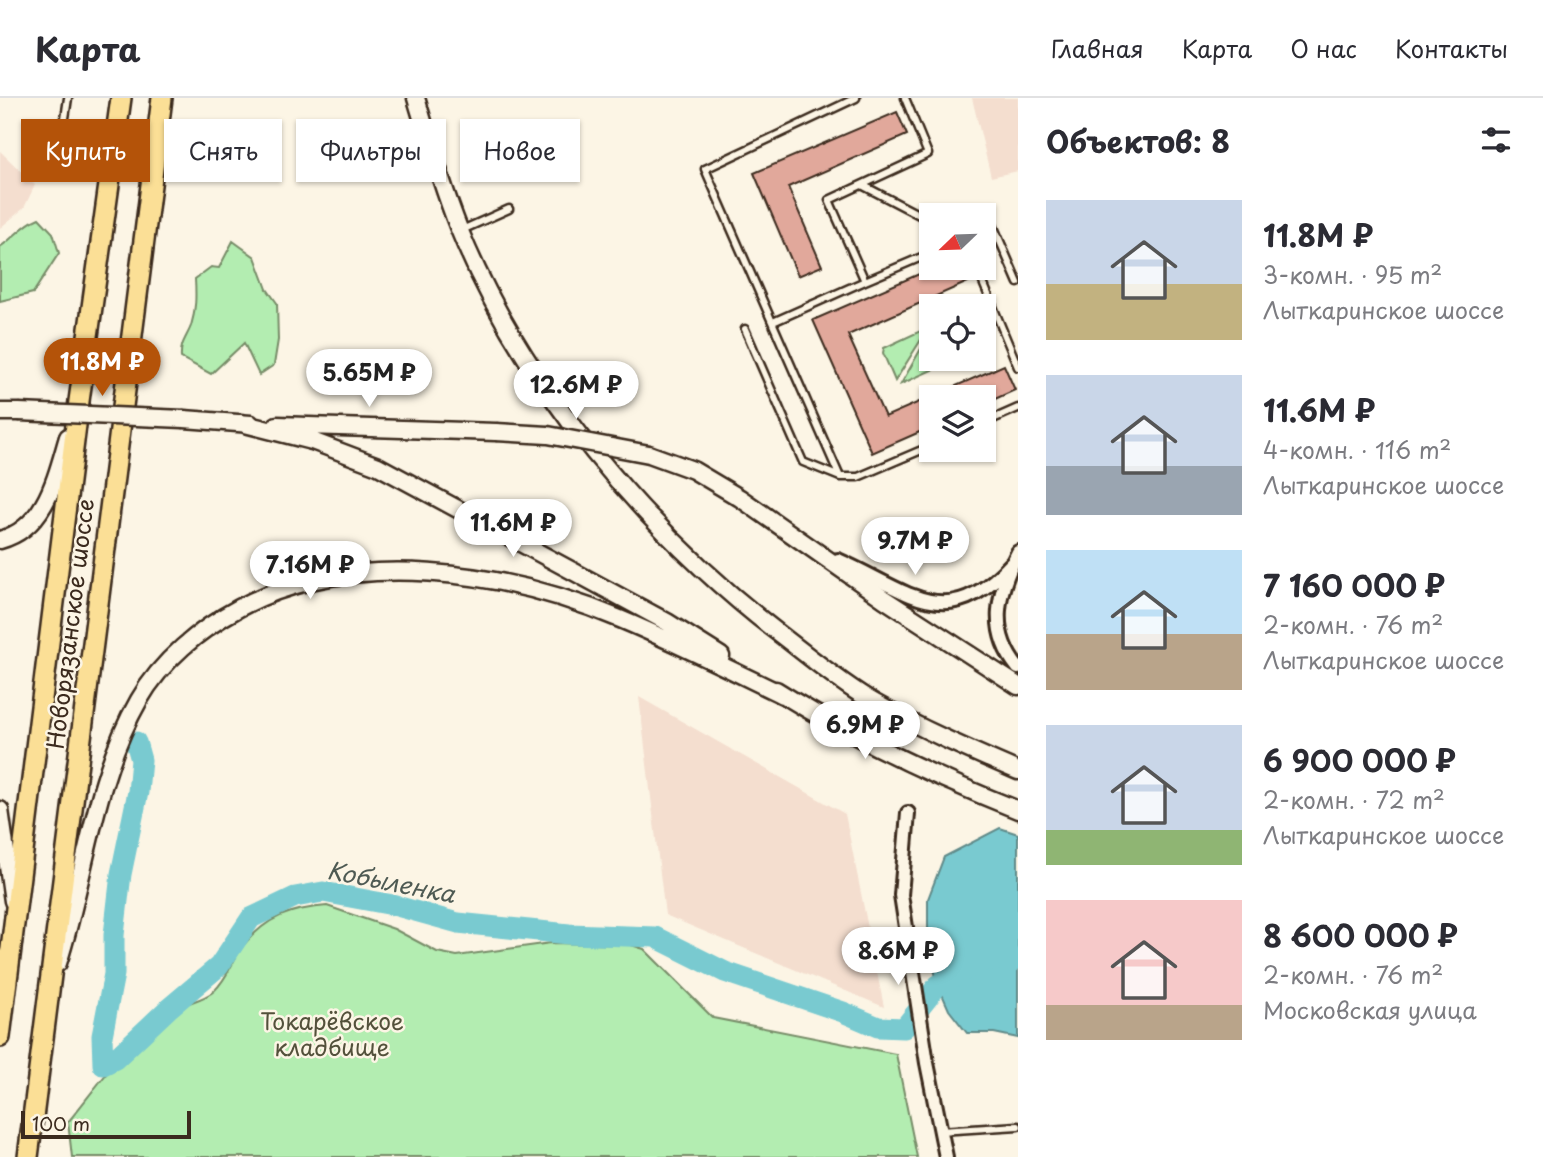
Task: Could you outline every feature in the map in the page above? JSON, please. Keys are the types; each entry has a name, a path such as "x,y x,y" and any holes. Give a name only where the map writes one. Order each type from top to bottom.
{"highway":[{"name":"Новорязанское шоссе","path":"0,1037 79,401 121,98"},
{"name":"Новорязанское шоссе","path":"28,1157 162,98"}],"main road":[{"path":"416,98 433,157 460,231 503,317 540,380 589,446 687,554 744,607 873,702 947,741 1018,771"},
{"path":"0,540 22,531 38,515 59,469 79,401"},
{"path":"0,412 548,435 649,454 693,470 740,498 1018,686"},
{"path":"240,423 312,441 378,466 667,622 783,695"},
{"path":"51,985 70,928 106,777 127,722 140,697 190,640 222,617 258,598 334,577 378,572 435,572 498,581 577,603 619,618 783,695 888,752 1018,810"},
{"path":"0,810 15,913"}],"street":[{"path":"816,551 923,599 947,604 968,600 993,584 1016,557"},
{"path":"1016,557 997,613 998,631 1005,649 1018,668"},
{"path":"908,813 901,895 927,1063 946,1157"}],"lane":[{"path":"65,119 68,98"},
{"path":"840,477 705,169 856,98"},
{"path":"865,281 829,200 929,155 905,98"},
{"path":"862,184 919,215"},
{"path":"460,231 509,209"},
{"path":"996,232 1018,283"},
{"path":"773,322 919,258"},
{"path":"982,280 1015,351 1018,367"},
{"path":"745,329 803,463 840,477 858,477 919,451"},
{"path":"996,418 1018,408"},
{"path":"940,1131 1018,1126"}],"shaded area":[{"path":"972,98 1018,98 1018,171 991,177"},
{"path":"0,151 21,171 21,182 32,182 35,185 24,208 0,228"},
{"path":"639,697 845,814 884,1007 665,915"}],"green space":[{"path":"39,218 53,233 59,253 33,293 0,301 0,247"},
{"path":"233,241 255,257 267,289 277,303 278,340 274,365 259,375 244,343 211,374 181,358 182,345 194,314 195,279 211,267 219,268"},
{"path":"919,332 919,343 895,381 883,353 884,348"},
{"path":"919,352 919,371 930,371 901,384"},
{"name":"Токарёвское кладбище","path":"327,906 394,929 437,952 457,956 551,943 631,945 644,949 713,1018 896,1054 917,1157 72,1157 68,1122 130,1046 175,1009 214,991 223,981 243,946 261,928 291,912"}],"water":[{"path":"1000,828 1018,834 1018,1038 994,1033 967,1033 949,1010 938,985 928,945 928,899 944,857"}],"building":[{"path":"897,112 907,135 788,187 822,266 798,276 754,173"},
{"path":"919,274 919,280 968,282 941,294 919,294 919,304 848,335 885,417 919,402 919,432 872,453 813,320"},
{"path":"1004,365 1015,390 996,399 996,385 958,385 996,371"}],"waterway":[{"name":"Кобыленка","path":"136,742 141,760 138,792 121,874 114,935 114,974 102,1036 103,1065 115,1059 219,966 251,918 295,897 323,892 393,905 458,923 569,934 655,937 725,972 843,1012 878,1027 904,1028 938,985 985,960 1018,959"}]}
